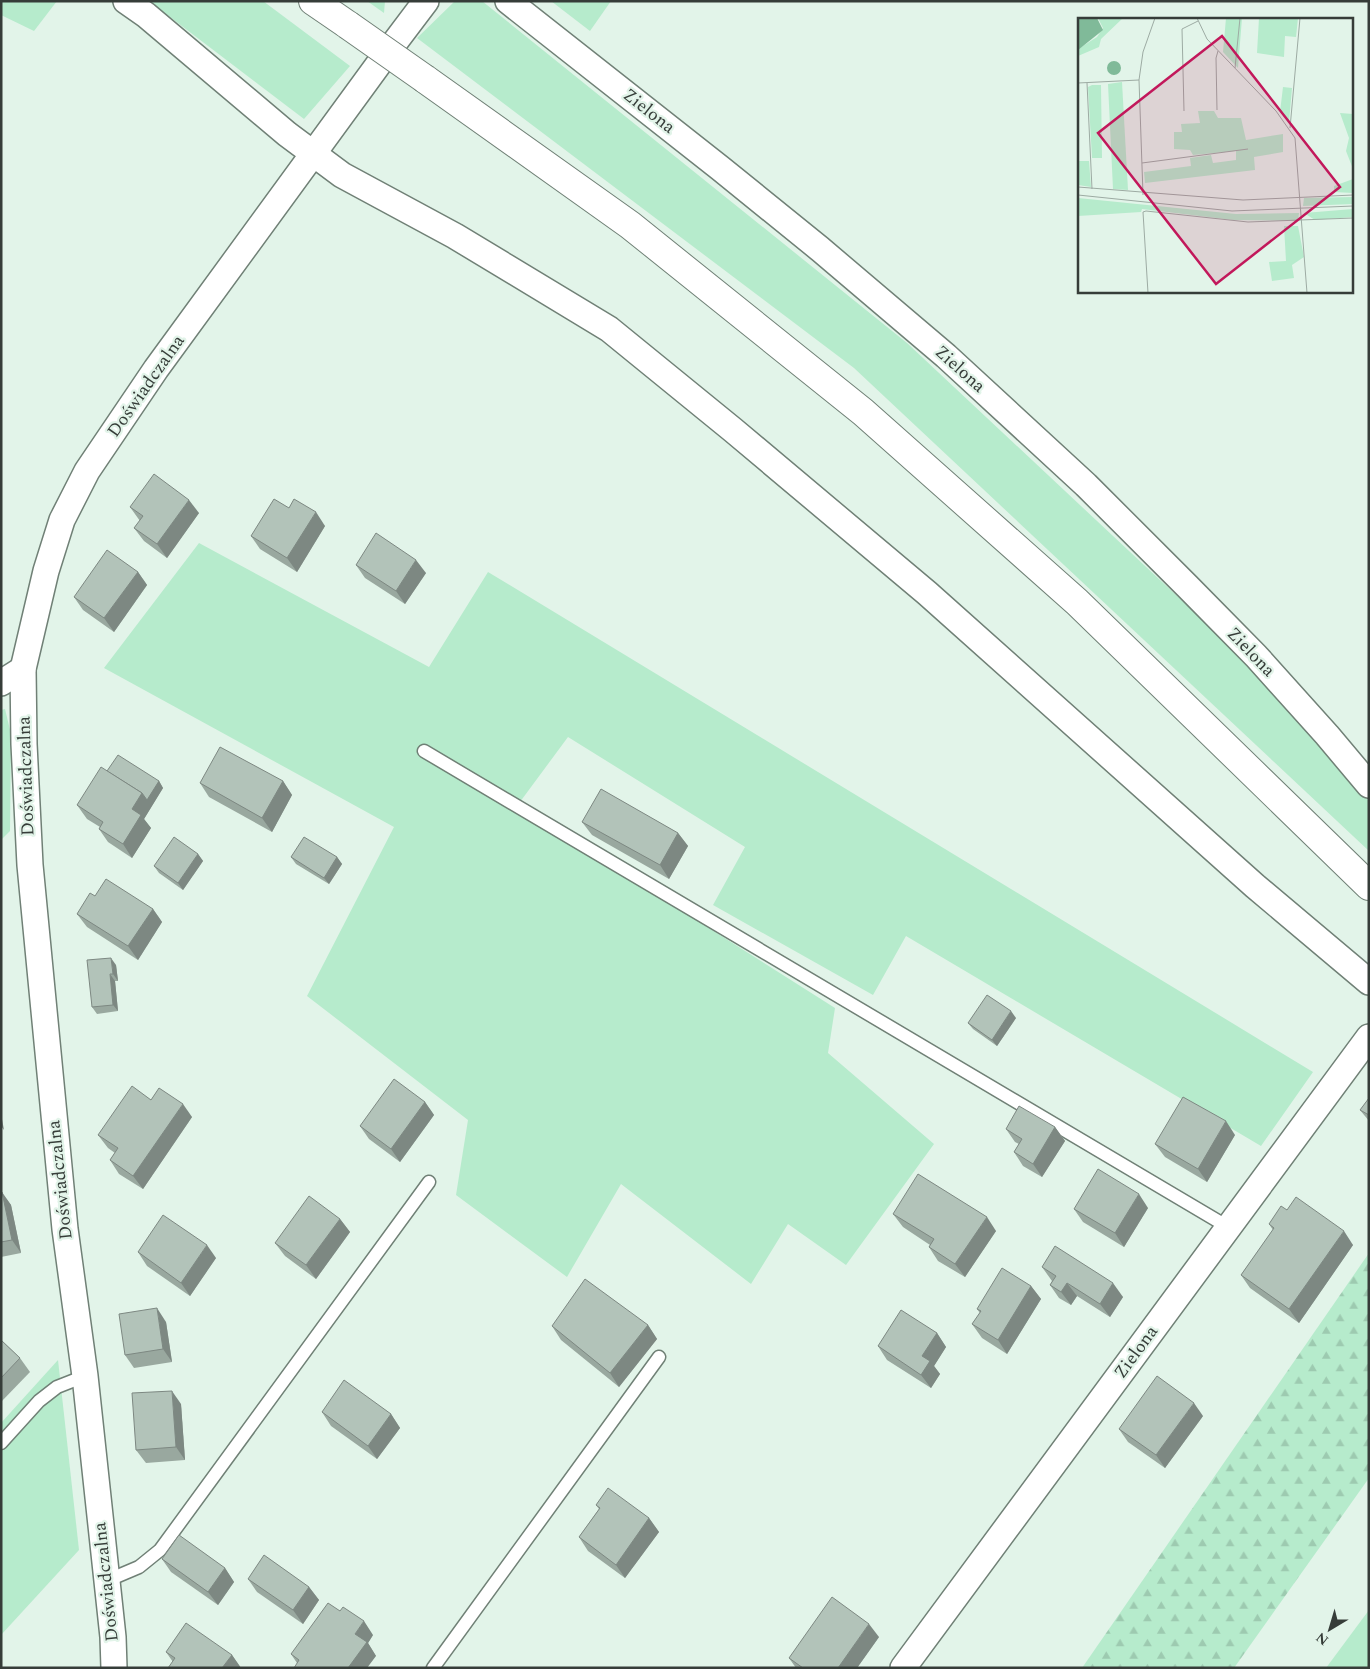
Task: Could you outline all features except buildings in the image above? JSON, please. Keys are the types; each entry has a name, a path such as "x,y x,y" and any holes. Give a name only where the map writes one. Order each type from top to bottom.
{"main road":[{"path":"314,1 630,225 863,412 1076,602 1369,886"}],"street":[{"path":"126,1 146,15 287,134 342,175 455,236 609,329 733,430 926,593 1254,886 1369,982"},
{"name":"Doświadczalna","path":"114,1668 85,1376 65,1229 30,865 24,744 24,669 46,571 62,520 87,470 156,369 426,1"},
{"name":"Zielona","path":"508,1 736,180 946,356 1086,484 1187,586 1256,656 1369,785"},
{"path":"1,683 24,669"},
{"name":"Zielona","path":"903,1668 1369,1037"}],"lane":[{"path":"424,751 1228,1227"},
{"path":"106,1581 139,1568 160,1550 430,1182"},
{"path":"433,1668 659,1357"},
{"path":"1,1443 39,1401 57,1387 85,1376"}],"green space":[{"path":"1,1 57,1 34,31 1,15"},
{"path":"149,1 263,1 350,66 304,119"},
{"path":"367,1 385,1 384,13"},
{"path":"455,1 482,1 907,343 1239,654 1369,801 1369,851 854,368 417,38"},
{"path":"551,1 611,1 590,31"},
{"path":"199,543 429,667 488,572 1313,1072 1261,1146 906,936 873,995 713,905 745,847 568,737 517,806 835,1008 828,1053 934,1144 846,1265 788,1224 751,1284 621,1184 567,1277 456,1195 468,1120 307,996 394,827 104,668"},
{"path":"5,709 11,734 10,831 1,840 1,710"},
{"path":"1369,1253 1369,1478 1234,1668 1082,1668"},
{"path":"58,1360 79,1550 1,1635 1,1423"},
{"path":"1369,1610 1369,1668 1326,1668"}]}
